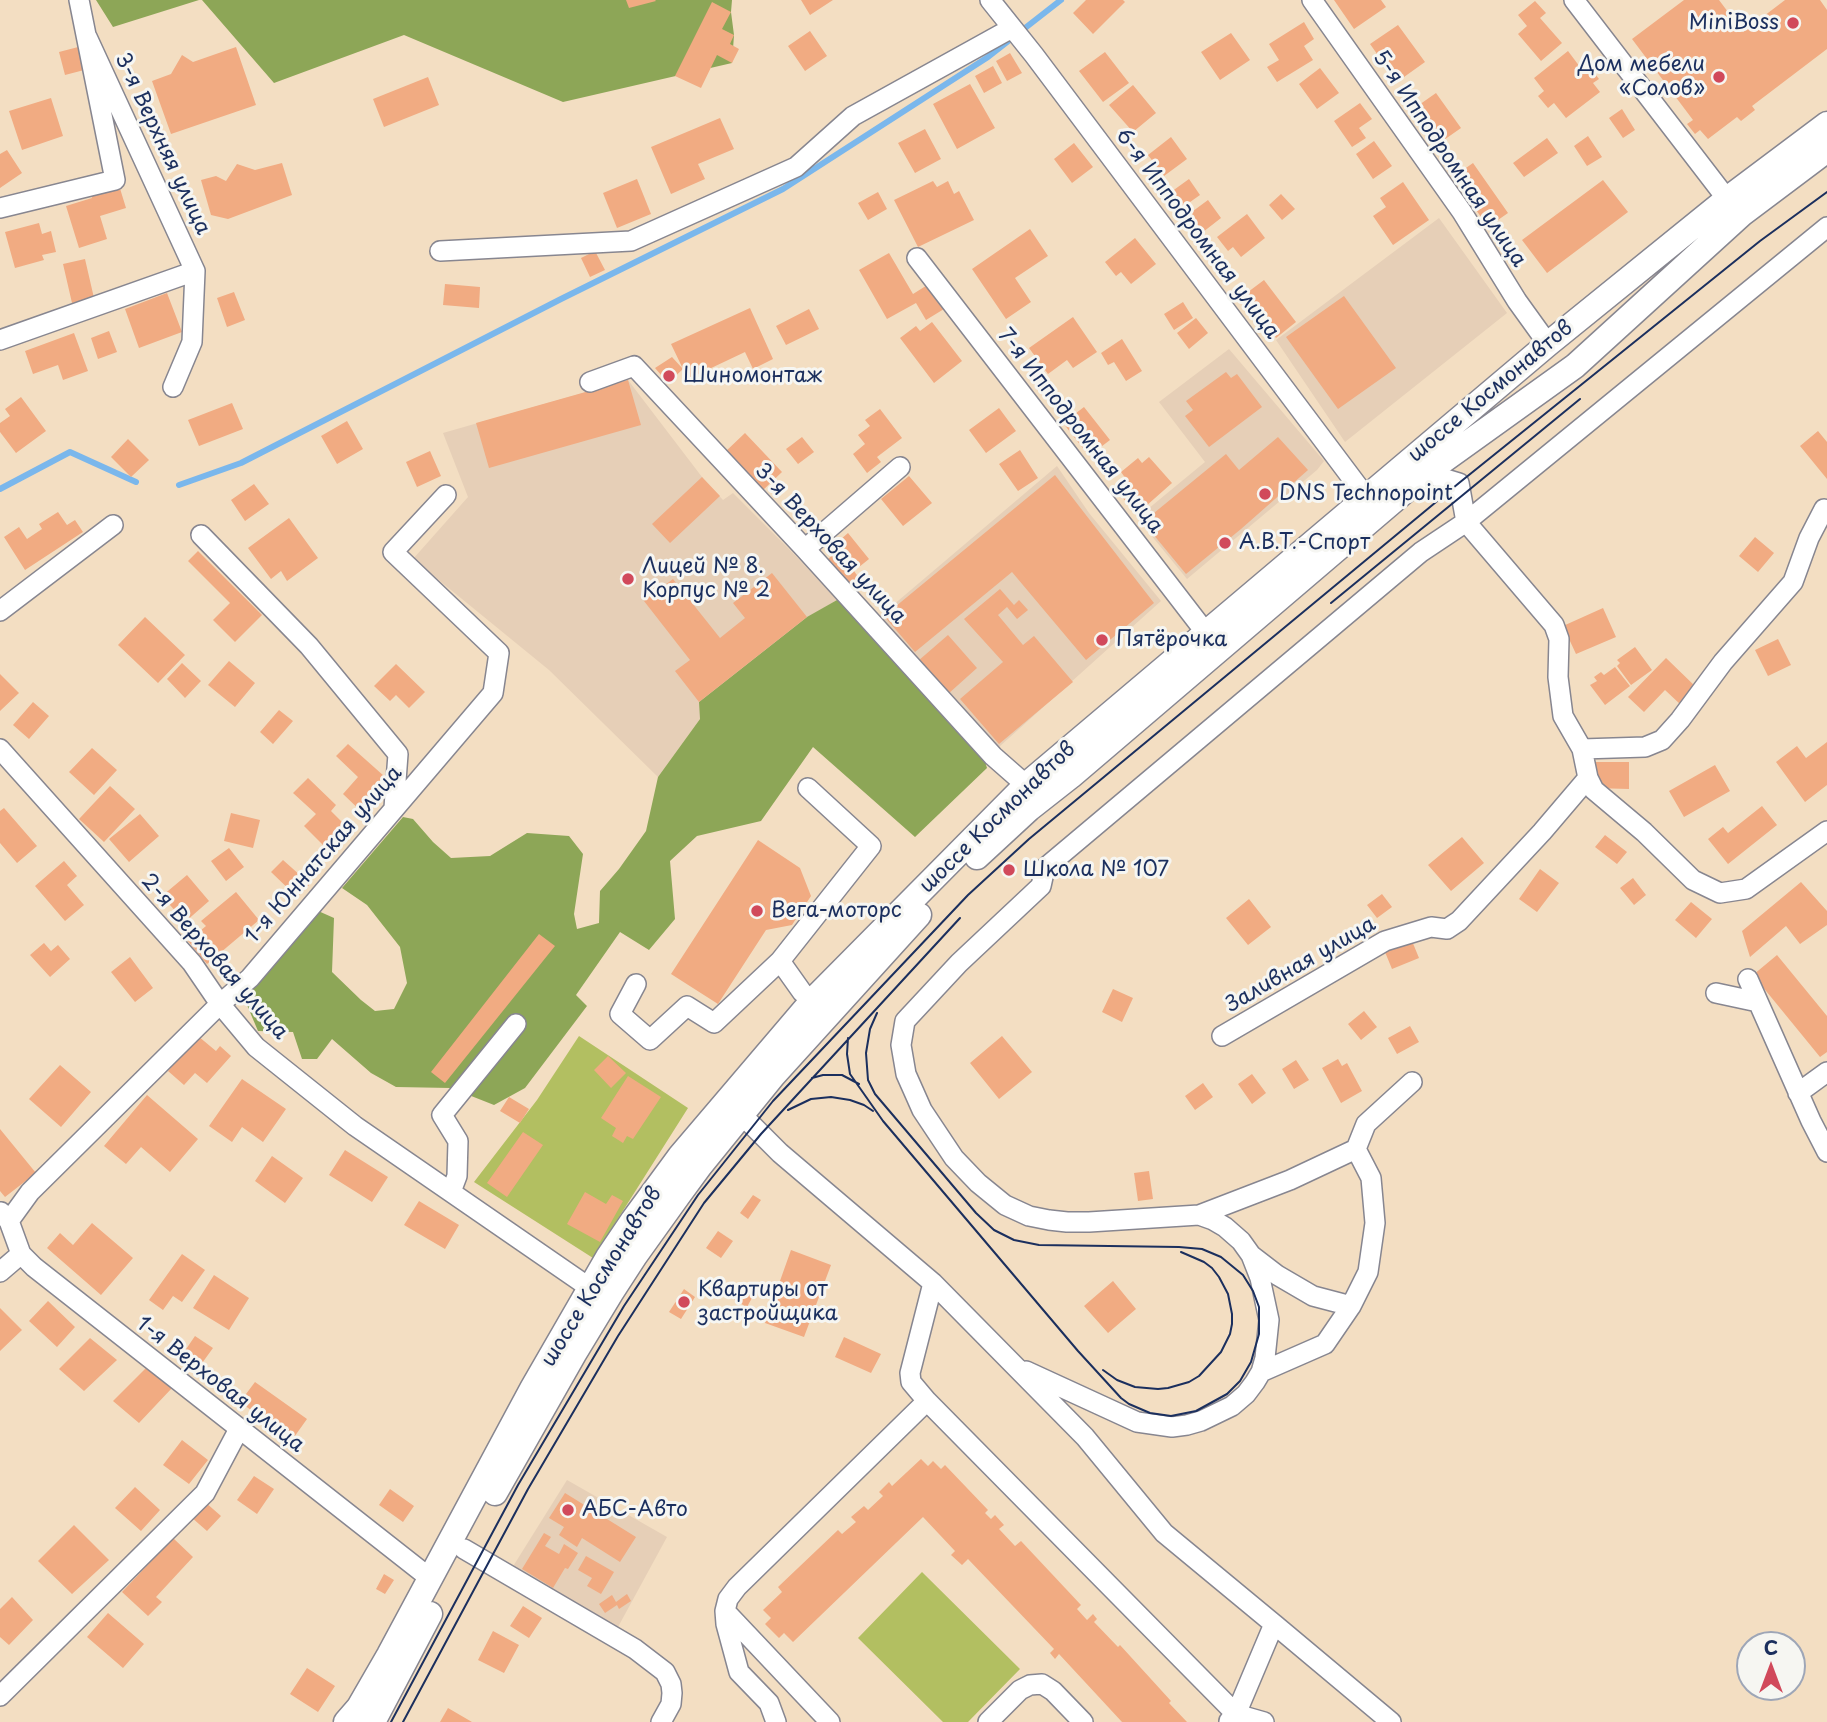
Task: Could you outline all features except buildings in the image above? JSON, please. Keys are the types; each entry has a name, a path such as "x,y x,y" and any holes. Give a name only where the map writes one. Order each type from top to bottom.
{"main road":[{"name":"шоссе Космонавтов","path":"346,1722 365,1696 431,1578 533,1387 633,1220 680,1156 812,1001 1026,785 1548,344 1727,198 1827,124"},
{"name":"шоссе Космонавтов","path":"373,1722 464,1549 574,1354 629,1265 700,1166 773,1076 901,934 975,858 1029,809 1426,473 1575,366 1742,214 1827,150"}],"street":[{"path":"0,208 115,180 79,0"},
{"name":"5-я Ипподромная улица","path":"1312,0 1462,212 1517,301 1548,344"},
{"path":"1574,0 1727,198"},
{"name":"6-я Ипподромная улица","path":"994,5 1366,497"},
{"path":"440,251 631,241 796,167 852,116 1012,28"},
{"name":"3-я Верхняя улица","path":"87,37 195,271"},
{"path":"1412,1082 1366,1124 1356,1149 1290,1180 1199,1215 1068,1222 1029,1216 1005,1205 978,1183 954,1158 922,1110 906,1074 901,1045 905,1021 959,962 1041,886 1045,868 1421,552 1466,522 1826,228"},
{"name":"7-я Ипподромная улица","path":"917,258 1206,633"},
{"path":"0,340 195,271 192,342 173,387"},
{"name":"3-я Верховая улица","path":"590,382 634,366 806,549 993,757 1026,785"},
{"path":"806,549 900,467"},
{"path":"1426,473 1459,483 1466,522 1554,625 1559,639 1558,677 1563,716 1582,749 1588,778 1594,790 1644,832 1693,880 1720,892 1746,889 1827,831"},
{"name":"1-я Юннатская улица","path":"4,1217 220,1004 250,978 493,693 499,653 393,552 446,495"},
{"path":"1582,749 1645,747 1662,740 1723,662 1793,582 1809,538 1824,509"},
{"path":"0,611 113,525"},
{"path":"201,534 309,646 398,754 394,808"},
{"name":"2-я Верховая улица","path":"0,749 192,963 220,1004 256,1047 355,1126 590,1288"},
{"name":"Заливная улица","path":"1222,1036 1385,942 1431,927 1447,929 1459,921 1588,778"},
{"path":"636,984 620,1014 650,1040 687,1006 713,1023 780,961 871,846 808,788"},
{"path":"780,961 802,992 812,1001"},
{"path":"1748,979 1827,1152"},
{"path":"1716,993 1758,1002"},
{"path":"451,1192 457,1176 458,1141 442,1115 516,1024"},
{"path":"1798,1093 1827,1072"},
{"path":"742,1115 780,1153 933,1283 1085,1437 1164,1533 1391,1722"},
{"path":"1261,1372 1325,1344 1368,1272 1375,1223 1371,1178 1356,1149"},
{"path":"1013,1365 1137,1422 1172,1427 1201,1421 1231,1406 1246,1394 1261,1372 1267,1347 1269,1320 1260,1278 1251,1255 1241,1241 1225,1227 1199,1215"},
{"name":"1-я Верховая улица","path":"4,1217 21,1254 34,1268 431,1578"},
{"path":"0,1272 21,1254"},
{"path":"1251,1255 1277,1275 1313,1296 1350,1306"},
{"path":"933,1283 910,1373 911,1381 927,1401 1232,1718 1264,1722"},
{"path":"776,1722 769,1703 738,1672 726,1624 728,1599 737,1587 927,1401"},
{"path":"0,1696 205,1493 239,1429"},
{"path":"464,1549 635,1650 665,1672 672,1693 671,1704 661,1722"},
{"path":"725,1611 830,1722"},
{"path":"1232,1718 1274,1624"},
{"path":"988,1722 1020,1690 1030,1685 1042,1685 1053,1691 1083,1722"}],"shaded area":[{"path":"1439,218 1507,313 1345,442 1276,340"},
{"path":"1229,349 1324,461 1317,470 1187,579 1137,518 1205,462 1159,402"},
{"name":"Лицей № 8. Корпус № 2","path":"628,380 702,477 723,500 733,493 837,600 807,618 700,702 700,719 658,777 549,670 413,559 468,497 443,433"},
{"path":"1057,466 1089,513 1161,601 999,747 879,617"},
{"path":"567,1480 667,1537 618,1627 512,1568"}],"green space":[{"path":"96,0 199,0 113,27"},
{"path":"202,0 732,0 732,63 563,102 404,35 274,83"},
{"path":"837,600 981,749 987,768 915,837 813,747 761,821 697,836 670,861 675,919 649,950 620,932 576,995 587,1006 525,1088 494,1105 451,1088 396,1087 371,1073 332,1039 317,1059 302,1059 293,1032 258,1031 244,998 316,910 334,918 332,972 375,1011 394,1009 407,983 400,947 367,905 342,888 403,817 413,819 451,858 490,856 527,833 569,836 583,854 574,914 577,929 599,923 600,891 646,831 658,777 700,719 699,702 807,617"},
{"path":"579,1036 688,1108 593,1258 474,1182 537,1100"},
{"path":"922,1572 1020,1669 968,1722 943,1722 858,1638"}],"waterway":[{"path":"179,485 241,463 783,189 988,57 1061,0"},
{"path":"0,489 70,452 136,482"}],"tram line":[{"path":"391,1722 518,1485 624,1306 698,1195 773,1101 968,895 1029,839 1459,483 1760,241 1827,192"},
{"path":"1331,603 1580,399"},
{"path":"403,1722 528,1489 618,1336 704,1203 761,1134 960,918"},
{"path":"848,1038 850,1074 883,1121 1121,1398 1150,1413 1171,1416 1196,1411 1227,1394 1240,1381 1251,1362 1259,1334 1259,1307 1243,1275 1221,1257 1202,1249 1039,1245 1014,1240 994,1230 976,1213 875,1094 868,1080 866,1053 870,1029 877,1013"},
{"path":"812,1078 842,1075 859,1084"},
{"path":"788,1110 811,1099 831,1097 850,1100 873,1111"},
{"path":"1103,1370 1117,1380 1135,1387 1168,1388 1199,1376 1221,1352 1232,1324 1228,1294 1212,1268 1181,1252"}],"place":[{"name":"MiniBoss","path":"1793,23"},
{"name":"Дом мебели «Солов»","path":"1719,77"},
{"name":"Шиномонтаж","path":"669,376"},
{"name":"DNS Technopoint","path":"1265,494"},
{"name":"А.В.Т.-Спорт","path":"1225,543"},
{"name":"Лицей № 8. Корпус № 2","path":"628,579"},
{"name":"Пятёрочка","path":"1102,640"},
{"name":"Школа № 107","path":"1009,870"},
{"name":"Вега-моторс","path":"757,911"},
{"name":"Квартиры от застройщика","path":"684,1302"},
{"name":"АБС-Авто","path":"568,1510"}]}
